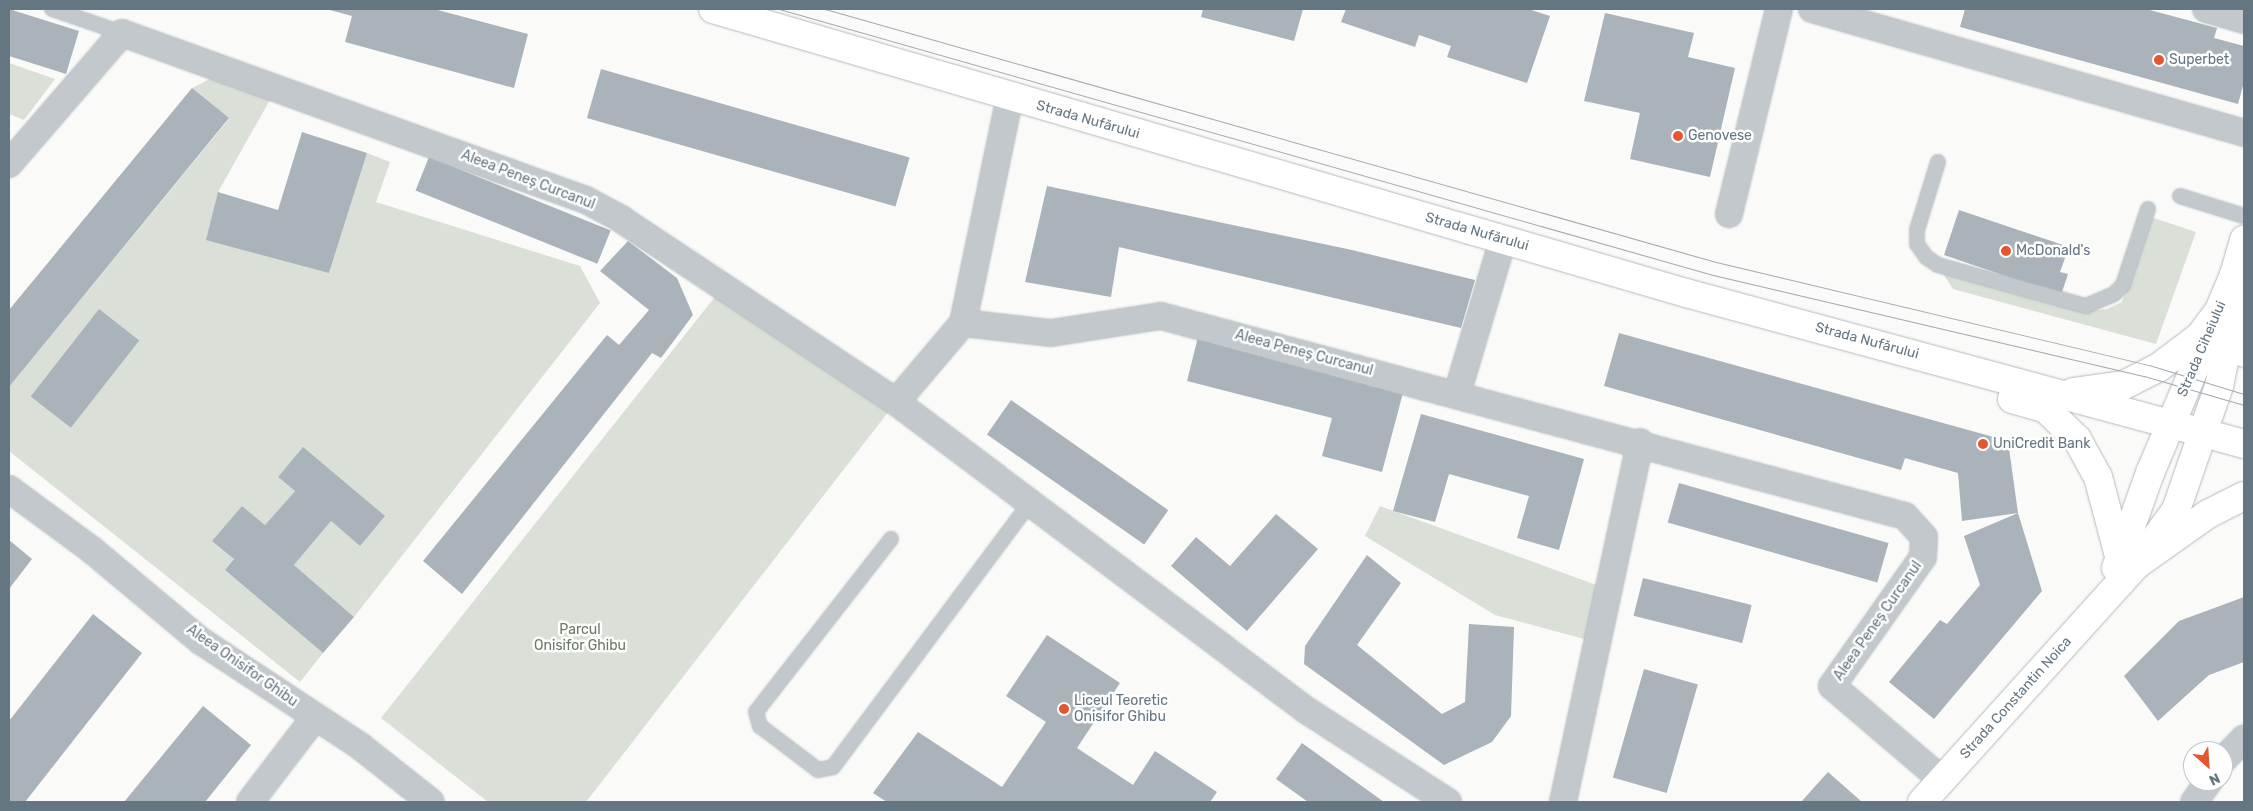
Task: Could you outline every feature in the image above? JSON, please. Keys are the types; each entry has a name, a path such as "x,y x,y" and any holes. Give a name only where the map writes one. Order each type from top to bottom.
{"main road":[{"name":"Strada Nufărului","path":"713,9 1502,240 2244,444"},
{"name":"Strada Ciheiului","path":"2206,434 2225,314 2244,238"},
{"name":"Strada Ciheiului","path":"2171,424 2225,314"},
{"path":"2055,393 2101,390 2144,376 2183,350 2225,314 2244,353"},
{"path":"1944,361 1979,386 2046,409 2062,421 2098,477 2128,560 2244,496"},
{"name":"Strada Constantin Noica","path":"1922,802 2111,594 2128,560 2171,424"},
{"name":"Strada Constantin Noica","path":"2128,560 2176,510 2206,434"}],"street":[{"path":"1729,214 1779,9"},
{"path":"1812,9 2244,133"},
{"path":"2206,9 2244,20"},
{"path":"9,164 122,32"},
{"name":"Aleea Peneș Curcanul","path":"122,32 586,200 621,219 896,402 1306,710 1448,802"},
{"path":"896,402 963,323 1010,97"},
{"path":"1456,394 1502,240"},
{"name":"Aleea Peneș Curcanul","path":"963,323 1052,333 1161,316 1640,442 1905,516 1921,530 1926,544 1923,557 1832,686 1942,780"},
{"path":"1563,802 1640,442"},
{"name":"Aleea Onisifor Ghibu","path":"9,489 92,550 201,641 360,746 431,802"},
{"path":"250,802 315,717"},
{"path":"2233,750 2244,738"},
{"path":"2194,802 2202,791"}],"lane":[{"name":"Aleea Peneș Curcanul","path":"52,9 122,32"},
{"path":"1938,162 1917,230 1917,244 1926,257 1938,265 2086,306 2114,294 2123,284 2148,209"},
{"path":"2180,196 2244,216"},
{"path":"891,539 756,712 760,726 818,770 833,766 1030,503"}],"green space":[{"path":"9,63 55,79 24,120 9,114"},
{"path":"210,79 271,98 218,192 329,273 367,153 390,162 376,202 580,266 600,303 354,617 294,565 331,521 360,546 303,448 278,477 295,491 265,525 242,506 213,540 234,559 225,570 323,653 300,682 9,451 9,387 229,119 192,88"},
{"path":"2148,216 2196,232 2156,344 1953,289 1942,272 2088,311 2107,309 2122,302"},
{"name":"Parcul Onisifor Ghibu","path":"722,288 896,402 586,802 488,802 381,718"},
{"path":"1380,506 1610,590 1599,643 1495,615 1365,536"}],"building":[{"path":"9,9 79,31 66,74 9,56"},
{"path":"326,9 434,9 528,34 514,88 345,42 352,16"},
{"path":"1203,9 1303,9 1294,41 1201,17"},
{"path":"1346,9 1528,9 1550,16 1527,83 1447,57 1451,46 1419,35 1415,47 1341,22"},
{"path":"1965,9 2146,9 2217,28 2214,38 2244,46 2244,82 2238,104 1960,27"},
{"path":"1605,13 1694,33 1688,57 1735,68 1710,177 1630,159 1640,113 1584,101"},
{"path":"601,69 910,157 896,207 587,118"},
{"path":"192,88 229,118 9,387 9,310"},
{"path":"302,132 367,153 329,273 206,240 218,192 278,210"},
{"path":"429,157 611,230 597,264 416,190"},
{"path":"1047,186 1352,250 1475,280 1461,328 1119,247 1111,297 1025,282"},
{"name":"McDonald's","path":"1959,210 2069,247 2060,272 2068,274 2061,295 1944,255"},
{"path":"628,241 677,278 693,315 661,358 652,353 462,594 423,561 607,335 619,345 649,310 600,271"},
{"path":"99,309 139,340 71,428 31,396"},
{"path":"1619,333 2008,441 2018,513 1962,521 1958,473 1905,458 1901,470 1604,386"},
{"path":"1198,337 1404,389 1382,472 1322,456 1332,418 1187,381"},
{"path":"1011,400 1168,510 1144,545 987,434"},
{"path":"1421,414 1584,459 1559,550 1517,538 1529,496 1449,474 1435,522 1393,511"},
{"path":"303,447 385,516 360,546 331,521 294,565 354,617 323,653 225,570 234,559 212,541 242,506 265,525 295,491 278,477"},
{"path":"1679,483 1889,543 1877,583 1668,522"},
{"path":"2018,513 2042,591 1934,719 1889,682 1940,620 1947,624 1980,585 1964,536"},
{"path":"1276,514 1318,549 1247,631 1171,566 1196,537 1230,566"},
{"path":"9,540 32,559 9,589"},
{"path":"1367,555 1401,583 1357,645 1442,714 1465,702 1469,624 1514,627 1511,716 1492,742 1444,765 1304,664 1305,646"},
{"path":"1643,578 1752,605 1742,643 1634,616"},
{"path":"2244,597 2244,662 2209,675 2158,721 2124,676 2179,621"},
{"path":"93,614 142,653 25,802 9,802 9,721"},
{"name":"Liceul Teoretic Onisifor Ghibu","path":"1047,635 1120,683 1077,748 1133,785 1155,751 1217,792 1210,802 887,802 873,793 918,732 1002,787 1046,722 1006,696"},
{"path":"1644,669 1698,684 1667,793 1613,778"},
{"path":"203,706 251,745 205,802 124,802"},
{"path":"1302,743 1384,802 1308,802 1276,779"},
{"path":"1828,772 1862,802 1801,802"}],"tram line":[{"path":"779,9 1713,275 2144,376 2244,405"},
{"path":"825,9 1716,262 2149,365 2244,394"}],"place":[{"name":"Superbet","path":"2159,60"},
{"name":"Genovese","path":"1678,136"},
{"name":"McDonald's","path":"2006,251"},
{"name":"UniCredit Bank","path":"1983,444"},
{"name":"Liceul Teoretic Onisifor Ghibu","path":"1064,709"}]}
